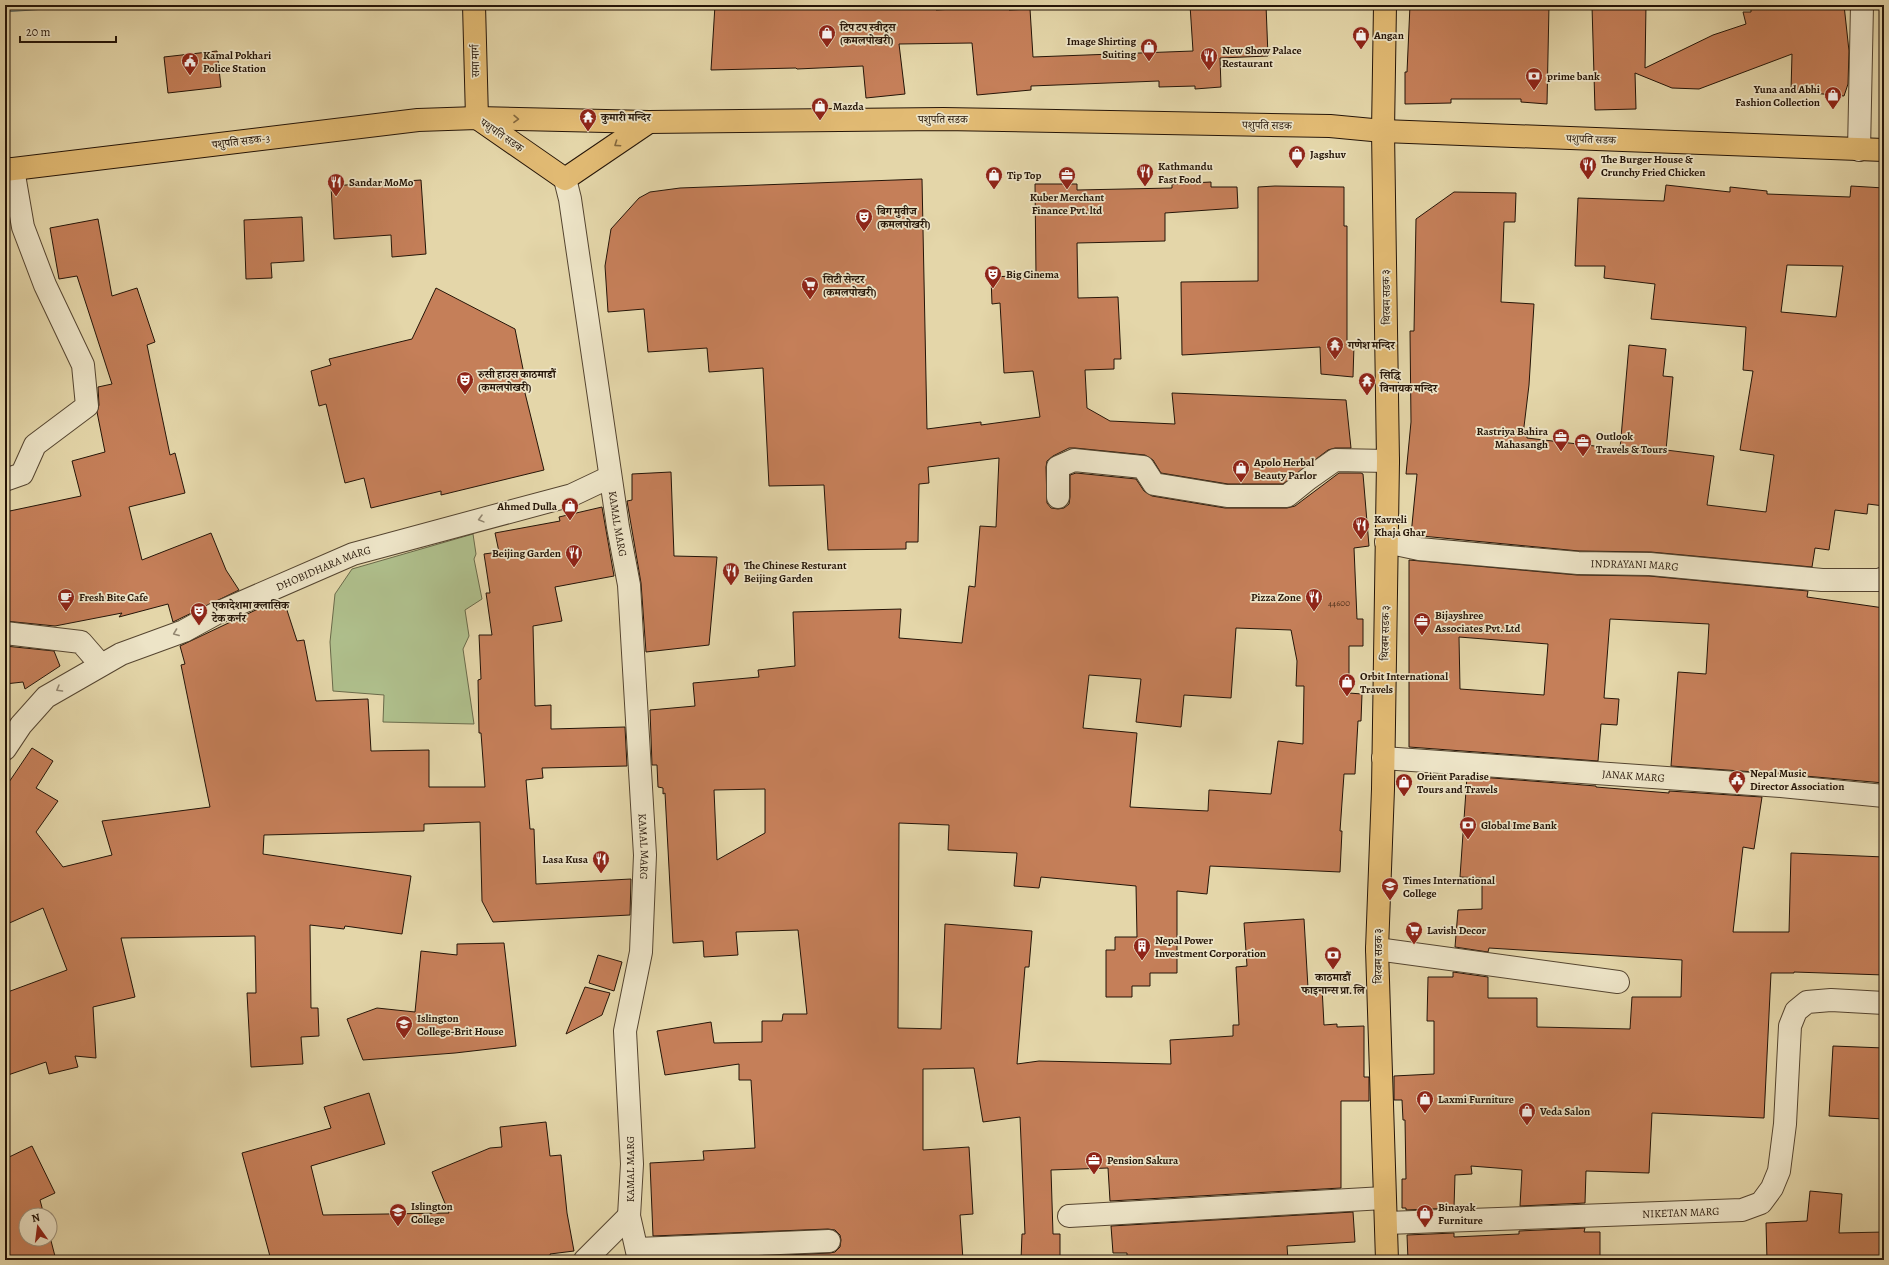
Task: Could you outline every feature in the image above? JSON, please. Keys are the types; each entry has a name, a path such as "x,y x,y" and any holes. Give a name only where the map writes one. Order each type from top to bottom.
{"main road":[{"name":"समा मार्ग","path":"474,5 477,118"},
{"name":"थिरबम सडक ३","path":"1385,5 1383,131 1388,462 1384,758 1377,949 1387,1260"},
{"name":"पशुपति सडक","path":"477,118 649,122 943,119 1330,126 1383,131 1884,150"},
{"name":"पशुपति सडक","path":"477,118 565,179"},
{"name":"पशुपति सडक-3","path":"9,170 410,121 477,118"},
{"path":"565,179 649,122"}],"street":[{"path":"1859,150 1862,5"},
{"path":"5,480 22,474 35,445 87,406 83,366 45,285 23,227 9,170"},
{"name":"KAMAL MARG","path":"565,179 570,199 610,477 629,585 645,855 641,952 625,1031 632,1164 629,1216 638,1255"},
{"path":"1058,497 1058,467 1074,460 1143,467 1154,484 1227,496 1287,496 1335,460 1388,462"},
{"name":"DHOBIDHARA MARG","path":"5,749 21,725 46,697 101,664 121,654 184,631 215,614 353,554 572,495 610,477"},
{"name":"INDRAYANI MARG","path":"1386,542 1419,549 1578,563 1650,564 1822,580 1879,580 1884,578"},
{"path":"5,633 82,642 101,664"},
{"name":"JANAK MARG","path":"1384,758 1781,786 1884,796"},
{"path":"1377,949 1618,982"},
{"name":"NIKETAN MARG","path":"1386,1223 1742,1210 1761,1203 1772,1188 1779,1171 1784,1124 1790,1026 1796,1011 1807,1002 1831,1000 1884,1003"},
{"path":"1069,1216 1384,1198"},
{"path":"585,1260 629,1216"},
{"path":"638,1255 828,1242"}],"green space":[{"path":"473,534 476,554 474,559 482,599 465,610 469,636 463,649 474,724 383,722 384,695 333,691 330,642 335,594 352,569"}],"water":[{"path":"5,5 99,5 5,12"}],"building":[{"path":"715,5 758,5 758,8 801,5 936,5 936,10 1009,6 1009,10 1030,9 1033,57 1193,51 1190,5 1266,5 1268,56 1220,58 1221,87 1195,89 1195,86 1159,87 1159,81 1031,86 1031,90 977,95 972,43 899,44 905,94 866,98 863,66 797,69 711,70"},
{"path":"1410,5 1549,5 1547,104 1521,102 1521,99 1451,99 1451,103 1405,104 1405,72 1407,72"},
{"path":"1618,5 1646,5 1645,68 1713,35 1746,24 1743,12 1751,12 1751,5 1844,5 1849,51 1848,84 1844,96 1791,91 1792,54 1699,89 1672,88 1635,73 1636,109 1595,110 1592,6 1618,7"},
{"path":"217,51 221,87 168,93 164,57"},
{"path":"922,179 927,429 981,422 981,425 1040,417 1033,371 1004,373 1000,303 992,304 991,277 1036,275 1035,184 1077,184 1077,190 1172,188 1172,184 1211,182 1211,187 1237,187 1238,208 1165,213 1165,241 1077,243 1078,298 1118,297 1121,359 1114,359 1114,369 1085,370 1087,408 1110,421 1175,424 1172,393 1346,400 1351,448 1335,448 1328,450 1283,484 1228,484 1161,473 1153,460 1145,455 1069,448 1053,456 1047,461 1047,503 1051,508 1058,509 1064,508 1069,504 1070,475 1076,473 1136,479 1144,491 1152,496 1225,508 1287,508 1295,506 1339,473 1363,474 1369,546 1354,548 1357,619 1363,619 1363,646 1349,646 1349,693 1362,694 1361,721 1358,721 1355,774 1344,774 1340,831 1342,831 1340,872 1210,866 1207,894 1177,891 1177,973 1150,973 1150,986 1132,986 1132,997 1106,997 1106,950 1115,950 1115,937 1137,937 1136,886 1041,877 1039,888 1014,886 1017,853 948,850 949,825 899,823 898,1028 941,1029 945,924 1032,931 1029,967 1025,967 1017,1064 1039,1061 1171,1064 1170,1040 1233,1036 1233,1025 1239,1025 1236,967 1247,966 1244,923 1304,919 1308,988 1322,987 1324,1025 1337,1024 1337,1027 1364,1026 1364,1077 1369,1077 1369,1101 1341,1101 1341,1188 1110,1201 1108,1168 1051,1170 1053,1234 1060,1234 1060,1260 1021,1260 1022,1234 1025,1234 1020,1117 983,1122 974,1068 923,1069 923,1150 969,1147 973,1214 960,1215 963,1260 673,1260 830,1253 835,1252 840,1247 841,1240 840,1235 835,1230 828,1229 653,1236 650,1163 704,1160 703,1151 755,1148 751,1080 739,1080 739,1064 665,1075 657,1031 711,1022 714,1043 762,1042 762,1021 782,1021 783,1014 807,1014 798,930 736,932 738,955 704,957 703,941 673,943 665,793 663,794 663,788 658,787 657,765 652,765 650,710 695,706 693,683 759,677 758,670 795,666 793,612 901,609 899,638 962,643 969,586 975,587 980,526 996,527 999,458 928,467 929,483 919,484 918,542 906,542 906,549 828,550 824,485 769,486 763,368 709,372 707,348 648,352 644,309 608,312 605,266 611,229 639,198 650,192 680,188","holes":["1236,628 1291,630 1297,661 1296,686 1304,686 1303,744 1278,741 1271,794 1209,790 1208,811 1130,807 1137,733 1083,728 1089,675 1141,679 1136,722 1181,727 1184,695 1231,698","765,789 765,833 717,860 714,790"]},
{"path":"421,180 426,254 392,257 391,235 334,239 331,186"},
{"path":"1666,185 1730,192 1730,187 1767,191 1767,194 1850,197 1851,186 1884,188 1884,506 1868,504 1867,514 1835,510 1829,550 1815,548 1812,567 1651,552 1579,551 1411,535 1417,474 1406,474 1411,422 1410,331 1414,331 1416,219 1454,192 1516,193 1515,222 1504,222 1501,302 1534,304 1529,385 1523,435 1527,436 1527,438 1620,449 1629,345 1666,349 1663,376 1673,377 1666,450 1714,456 1707,505 1766,512 1774,455 1740,450 1753,371 1743,370 1746,327 1651,319 1655,284 1604,278 1605,266 1575,266 1578,198 1664,201","holes":["1787,265 1843,266 1836,317 1781,312"]},
{"path":"1258,187 1344,187 1344,226 1347,226 1347,345 1354,345 1353,377 1321,374 1320,347 1182,355 1181,282 1258,281"},
{"path":"302,217 304,261 271,263 272,278 246,279 244,220"},
{"path":"98,219 112,296 137,288 155,342 147,345 170,455 175,453 185,493 129,507 142,560 211,533 226,570 239,590 173,622 168,604 119,617 122,613 55,626 5,621 5,512 81,496 72,461 105,452 97,412 99,405 98,387 112,384 77,276 59,279 50,228"},
{"path":"436,288 515,329 527,389 524,389 544,470 441,495 441,491 371,508 364,478 345,483 326,404 319,406 311,371 331,365 329,359 412,339"},
{"path":"671,472 674,556 717,557 709,645 646,652 641,583 627,501 632,500 632,474"},
{"path":"602,507 614,576 555,587 562,621 533,626 535,706 551,705 551,729 625,727 627,766 542,768 543,778 526,780 530,829 534,829 536,884 631,879 630,915 493,922 482,901 480,822 424,824 424,831 264,835 263,854 411,876 402,934 345,926 344,929 310,925 311,1008 318,1008 319,1036 301,1037 303,1064 251,1067 247,993 256,993 255,936 121,938 135,997 93,1007 96,1058 75,1056 78,1067 49,1074 46,1062 5,1076 5,993 67,970 43,908 5,925 5,788 32,748 53,761 36,788 58,801 36,832 63,867 112,855 102,821 210,807 181,665 185,664 180,646 260,608 284,601 297,641 304,640 316,701 368,699 371,751 429,750 429,787 485,787 481,733 479,733 478,680 481,679 479,635 492,635 486,593 490,593 484,554 499,552 495,533 560,521 559,517"},
{"path":"1409,560 1577,575 1649,576 1808,591 1807,597 1884,608 1884,783 1671,766 1678,672 1706,674 1709,624 1610,619 1604,698 1619,699 1617,725 1601,724 1598,761 1409,747","holes":["1459,637 1548,644 1544,695 1460,689"]},
{"path":"5,646 54,651 60,666 25,689 23,682 5,684"},
{"path":"1467,776 1669,793 1669,791 1762,797 1754,849 1743,847 1733,932 1789,932 1791,853 1884,857 1884,975 1794,972 1771,973 1764,1118 1652,1113 1649,1173 1586,1171 1585,1203 1520,1206 1522,1170 1471,1166 1472,1174 1455,1175 1454,1208 1406,1210 1406,1208 1402,1208 1402,1179 1406,1179 1405,1120 1403,1120 1402,1100 1394,1100 1394,1076 1434,1074 1434,1021 1427,1021 1428,977 1453,977 1453,972 1488,977 1488,998 1537,998 1537,1027 1630,1029 1632,997 1681,997 1682,960 1489,948 1488,952 1455,947 1458,910 1482,909 1482,878 1460,877"},
{"path":"504,943 516,1046 455,1053 363,1060 347,1019 377,1008 415,1012 421,951 457,955 457,944"},
{"path":"598,955 622,962 614,991 589,983"},
{"path":"585,987 610,993 602,1015 566,1034"},
{"path":"1833,1046 1884,1048 1884,1119 1829,1116"},
{"path":"369,1093 385,1144 311,1166 323,1215 449,1213 432,1172 490,1148 502,1147 500,1127 546,1122 550,1156 561,1155 567,1213 574,1251 550,1254 551,1260 271,1260 242,1153 331,1128 324,1107"},
{"path":"32,1146 55,1193 40,1200 42,1207 18,1207 18,1247 53,1247 56,1260 5,1260 5,1159"},
{"path":"1810,1191 1842,1194 1839,1233 1884,1232 1884,1260 1767,1260 1766,1223 1807,1221"},
{"path":"1353,1212 1355,1242 1287,1246 1288,1260 1127,1260 1127,1253 1113,1253 1111,1226"},
{"path":"1585,1228 1584,1232 1600,1232 1600,1260 1408,1260 1407,1235 1454,1233 1454,1237 1519,1234 1519,1231"}],"place":[{"name":"टिप टप स्वीट्स (कमलपोखरी)","path":"827,48"},
{"name":"Angan","path":"1361,50"},
{"name":"Image Shirting Suiting","path":"1149,62"},
{"name":"New Show Palace Restaurant","path":"1209,71"},
{"name":"Kamal Pokhari Police Station","path":"190,76"},
{"name":"prime bank","path":"1534,91"},
{"name":"Yuna and Abhi Fashion Collection","path":"1833,110"},
{"name":"Mazda","path":"820,121"},
{"name":"कुमारी मन्दिर","path":"588,132"},
{"name":"Jagshuv","path":"1297,169"},
{"name":"The Burger House & Crunchy Fried Chicken","path":"1588,180"},
{"name":"Kathmandu Fast Food","path":"1145,187"},
{"name":"Tip Top","path":"994,190"},
{"name":"Kuber Merchant Finance Pvt. ltd","path":"1067,190"},
{"name":"Sandar MoMo","path":"336,197"},
{"name":"बिग मुवीज (कमलपोखरी)","path":"864,232"},
{"name":"Big Cinema","path":"993,289"},
{"name":"सिटी सेन्टर (कमलपोखरी)","path":"810,300"},
{"name":"गणेश मन्दिर","path":"1335,360"},
{"name":"रुसी हाउस काठमाडौं (कमलपोखरी)","path":"465,395"},
{"name":"सिद्धि विनायक मन्दिर","path":"1367,396"},
{"name":"Rastriya Bahira Mahasangh","path":"1561,452"},
{"name":"Outlook Travels & Tours","path":"1583,457"},
{"name":"Apolo Herbal Beauty Parlor","path":"1241,483"},
{"name":"Ahmed Dulla","path":"570,521"},
{"name":"Kavreli Khaja Ghar","path":"1361,540"},
{"name":"Beijing Garden","path":"574,568"},
{"name":"The Chinese Resturant Beijing Garden","path":"731,586"},
{"name":"Fresh Bite Cafe","path":"66,612"},
{"name":"Pizza Zone","path":"1314,612"},
{"name":"एकादेशमा क्लासिक टेक कर्नर","path":"199,626"},
{"name":"Bijayshree Associates Pvt. Ltd","path":"1422,636"},
{"name":"Orbit International Travels","path":"1347,697"},
{"name":"Nepal Music Director Association","path":"1737,794"},
{"name":"Orient Paradise Tours and Travels","path":"1404,797"},
{"name":"Global Ime Bank","path":"1468,840"},
{"name":"Lasa Kusa","path":"601,874"},
{"name":"Times International College","path":"1390,901"},
{"name":"Lavish Decor","path":"1414,945"},
{"name":"Nepal Power Investment Corporation","path":"1142,961"},
{"name":"काठमाडौं फाइनान्स प्रा. लि","path":"1333,970"},
{"name":"Islington College-Brit House","path":"404,1039"},
{"name":"Laxmi Furniture","path":"1425,1114"},
{"name":"Veda Salon","path":"1527,1126"},
{"name":"Pension Sakura","path":"1094,1175"},
{"name":"Islington College","path":"398,1227"},
{"name":"Binayak Furniture","path":"1425,1228"}]}
